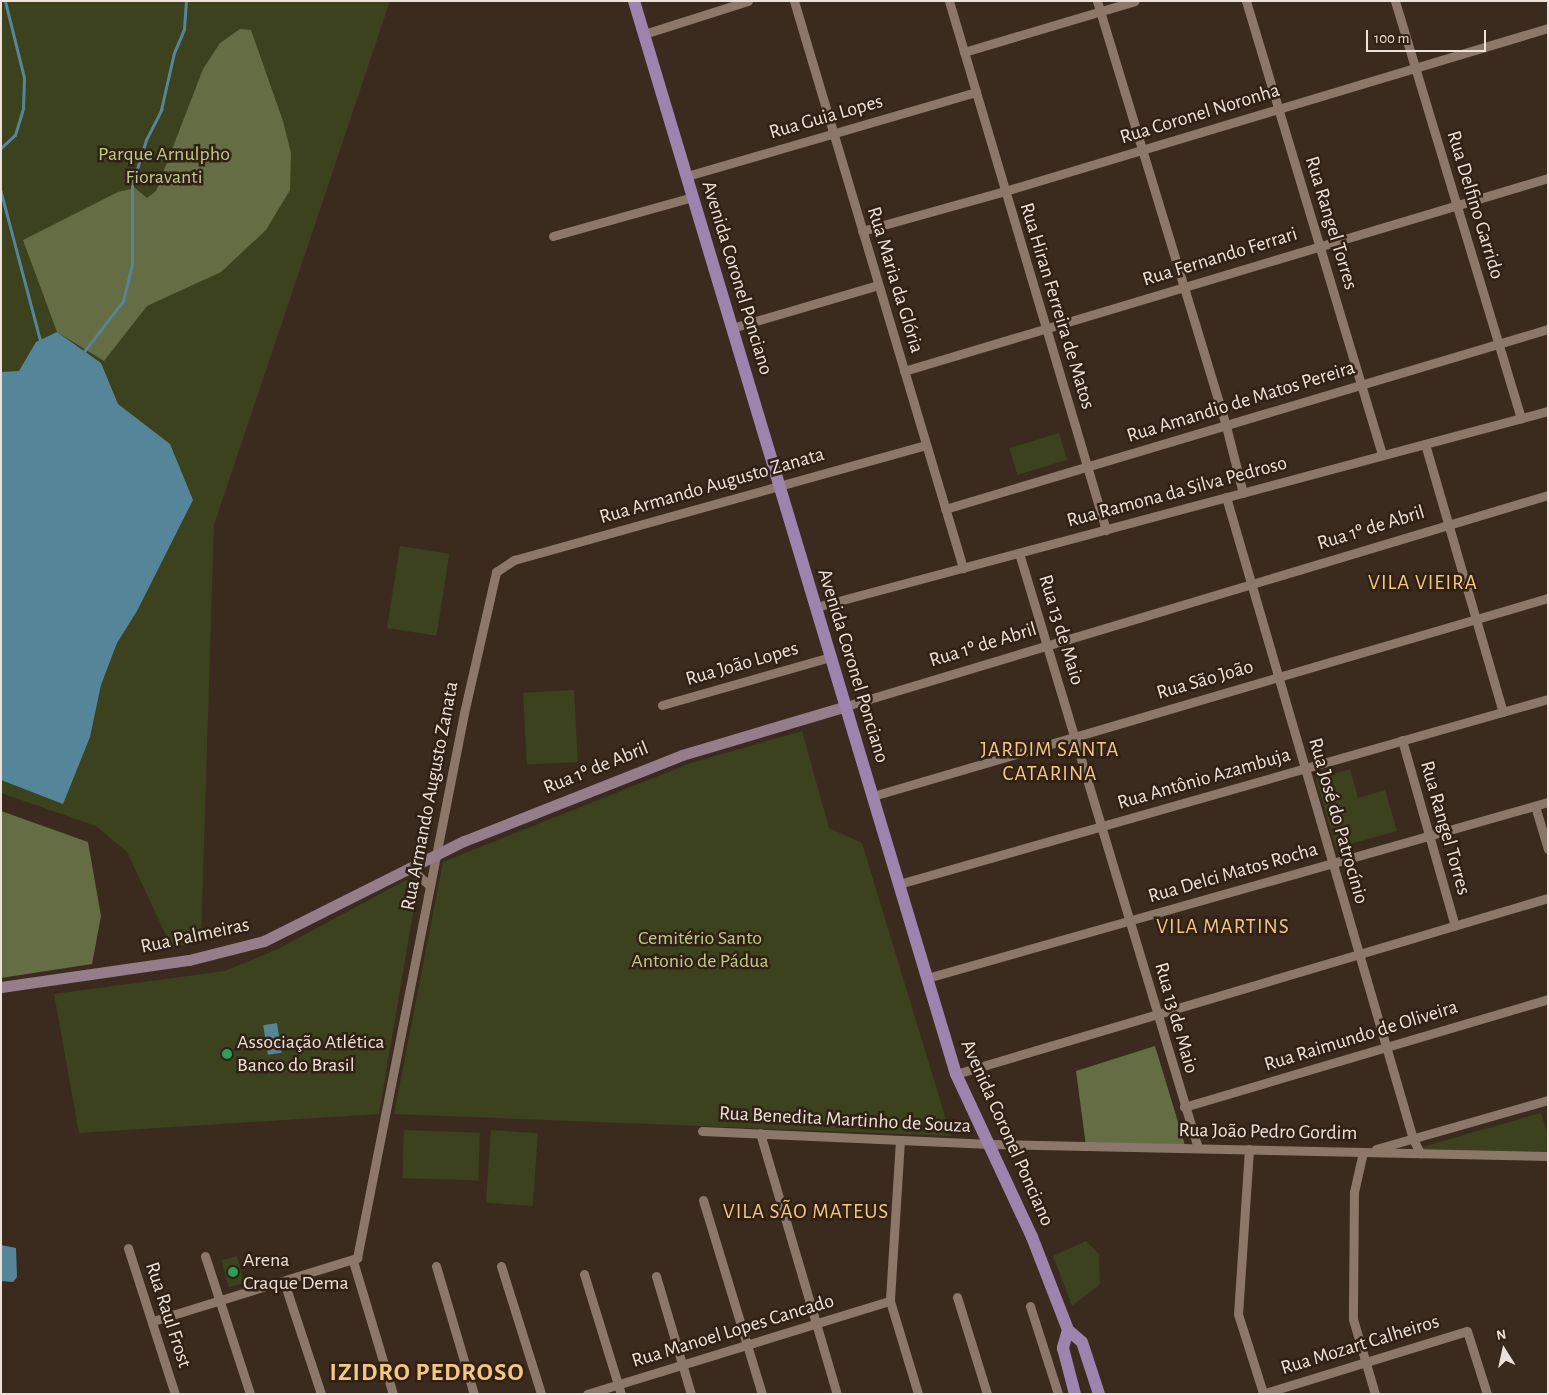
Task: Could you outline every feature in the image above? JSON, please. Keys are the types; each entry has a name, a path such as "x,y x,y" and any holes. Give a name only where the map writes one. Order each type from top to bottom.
{"main road":[{"name":"Avenida Coronel Ponciano","path":"634,1 956,1074 1032,1237 1068,1330 1082,1342 1099,1394"},
{"name":"Avenida Coronel Ponciano","path":"1068,1330 1064,1348 1074,1394"},
{"path":"1071,1380 1080,1373 1093,1376"}],"street":[{"path":"644,34 748,1"},
{"name":"Rua Maria da Glória","path":"794,1 963,568"},
{"name":"Rua Hiran Ferreira de Matos","path":"949,1 1106,530"},
{"path":"1097,1 1226,426 1243,493"},
{"path":"964,52 1135,1"},
{"name":"Rua Rangel Torres","path":"1246,1 1382,456"},
{"name":"Rua Delfino Garrido","path":"1395,1 1521,418"},
{"name":"Rua Coronel Noronha","path":"862,231 1005,191 1414,66 1548,28"},
{"name":"Rua Guia Lopes","path":"686,176 976,92"},
{"name":"Rua Fernando Ferrari","path":"904,371 1319,245 1548,178"},
{"path":"553,236 693,196"},
{"path":"732,328 878,285"},
{"name":"Rua Amandio de Matos Pereira","path":"945,509 1548,329"},
{"name":"Rua Ramona da Silva Pedroso","path":"816,607 1548,411"},
{"path":"1425,444 1503,712"},
{"name":"Rua Armando Augusto Zanata","path":"352,1261 357,1258 464,713 496,572 514,560 779,484 926,445"},
{"name":"Rua 1º de Abril","path":"438,852 682,755 1548,495"},
{"name":"Rua José do Patrocínio","path":"1226,497 1413,1139 1420,1153"},
{"name":"Rua 13 de Maio","path":"1020,553 1156,1015 1198,1148"},
{"name":"Rua São João","path":"873,796 1548,598"},
{"name":"Rua João Lopes","path":"662,705 831,656"},
{"name":"Rua Antônio Azambuja","path":"899,884 1548,699"},
{"name":"Rua Rangel Torres","path":"1402,740 1455,926"},
{"name":"Rua Delci Matos Rocha","path":"927,978 1548,802"},
{"path":"1535,806 1548,849"},
{"name":"Rua Palmeiras","path":"1,987 233,950 290,928 438,852"},
{"path":"410,868 429,886"},
{"path":"956,1074 1548,898"},
{"name":"Rua Raimundo de Oliveira","path":"1184,1107 1548,999"},
{"path":"1375,1394 1364,1362 1352,1311 1354,1192 1363,1152 1548,1100"},
{"name":"Rua Benedita Martinho de Souza","path":"702,1131 988,1144"},
{"path":"760,1134 838,1394"},
{"path":"900,1140 890,1297 918,1394"},
{"name":"Rua João Pedro Gordim","path":"988,1144 1548,1156"},
{"path":"1249,1149 1238,1314 1263,1394"},
{"path":"703,1200 762,1394"},
{"name":"Rua Raul Frost","path":"128,1248 175,1394"},
{"path":"204,1256 250,1394"},
{"path":"153,1321 352,1261 393,1394"},
{"path":"436,1266 474,1394"},
{"path":"501,1266 541,1394"},
{"path":"584,1274 621,1394"},
{"path":"656,1276 691,1394"},
{"path":"284,1282 321,1394"},
{"name":"Rua Manoel Lopes Cancado","path":"587,1394 816,1324 890,1297"},
{"path":"957,1297 987,1394"},
{"path":"1030,1306 1058,1394"},
{"name":"Rua Mozart Calheiros","path":"1263,1394 1467,1330 1487,1394"}],"green space":[{"name":"Parque Arnulpho Fioravanti","path":"1,1 390,1 214,525 201,941 172,948 127,852 96,826 1,793"},
{"path":"240,29 251,30 283,121 291,153 290,190 266,230 221,272 147,306 104,361 57,332 23,240 118,192 135,188 147,198 156,191 203,69 220,43"},
{"path":"1059,433 1067,460 1017,475 1009,448"},
{"path":"400,546 449,554 436,636 387,628"},
{"path":"574,690 578,762 527,765 523,693"},
{"name":"Cemitério Santo Antonio de Pádua","path":"802,731 829,828 862,843 951,1136 394,1114 443,862 691,763"},
{"path":"1350,769 1358,798 1385,790 1397,831 1336,848 1316,779"},
{"path":"1,811 88,842 101,916 92,964 1,978"},
{"name":"Associação Atlética Banco do Brasil","path":"406,880 417,889 379,1114 79,1133 54,994 225,971 278,949"},
{"path":"1155,1046 1185,1145 1086,1146 1076,1071"},
{"path":"1541,1113 1548,1136 1548,1160 1424,1157 1422,1147"},
{"path":"404,1130 480,1133 478,1181 402,1178"},
{"path":"491,1130 538,1133 533,1206 486,1203"},
{"path":"1086,1241 1099,1254 1100,1284 1072,1306 1053,1256"},
{"name":"Arena Craque Dema","path":"237,1256 244,1283 229,1287 222,1260"}],"water":[{"path":"57,332 101,363 118,404 170,444 193,500 137,611 117,643 101,685 90,737 63,804 1,780 1,372 19,371 36,342"},
{"path":"277,1023 282,1053 268,1055 263,1025"},
{"path":"1,1245 16,1248 17,1277 13,1282 1,1281"}],"waterway":[{"path":"1,148 15,135 23,108 24,78 5,1"},
{"path":"83,353 123,301 132,264 132,185 146,140 161,110 174,53 184,29 186,1"},
{"path":"1,191 41,342"}],"place":[{"name":"Associação Atlética Banco do Brasil","path":"227,1054"},
{"name":"Arena Craque Dema","path":"233,1272"}],"district":[{"name":"VILA VIEIRA","path":"1423,583"},
{"name":"JARDIM SANTA CATARINA","path":"1050,762"},
{"name":"VILA MARTINS","path":"1223,927"},
{"name":"VILA SÃO MATEUS","path":"806,1212"},
{"name":"IZIDRO PEDROSO","path":"427,1373"}]}
